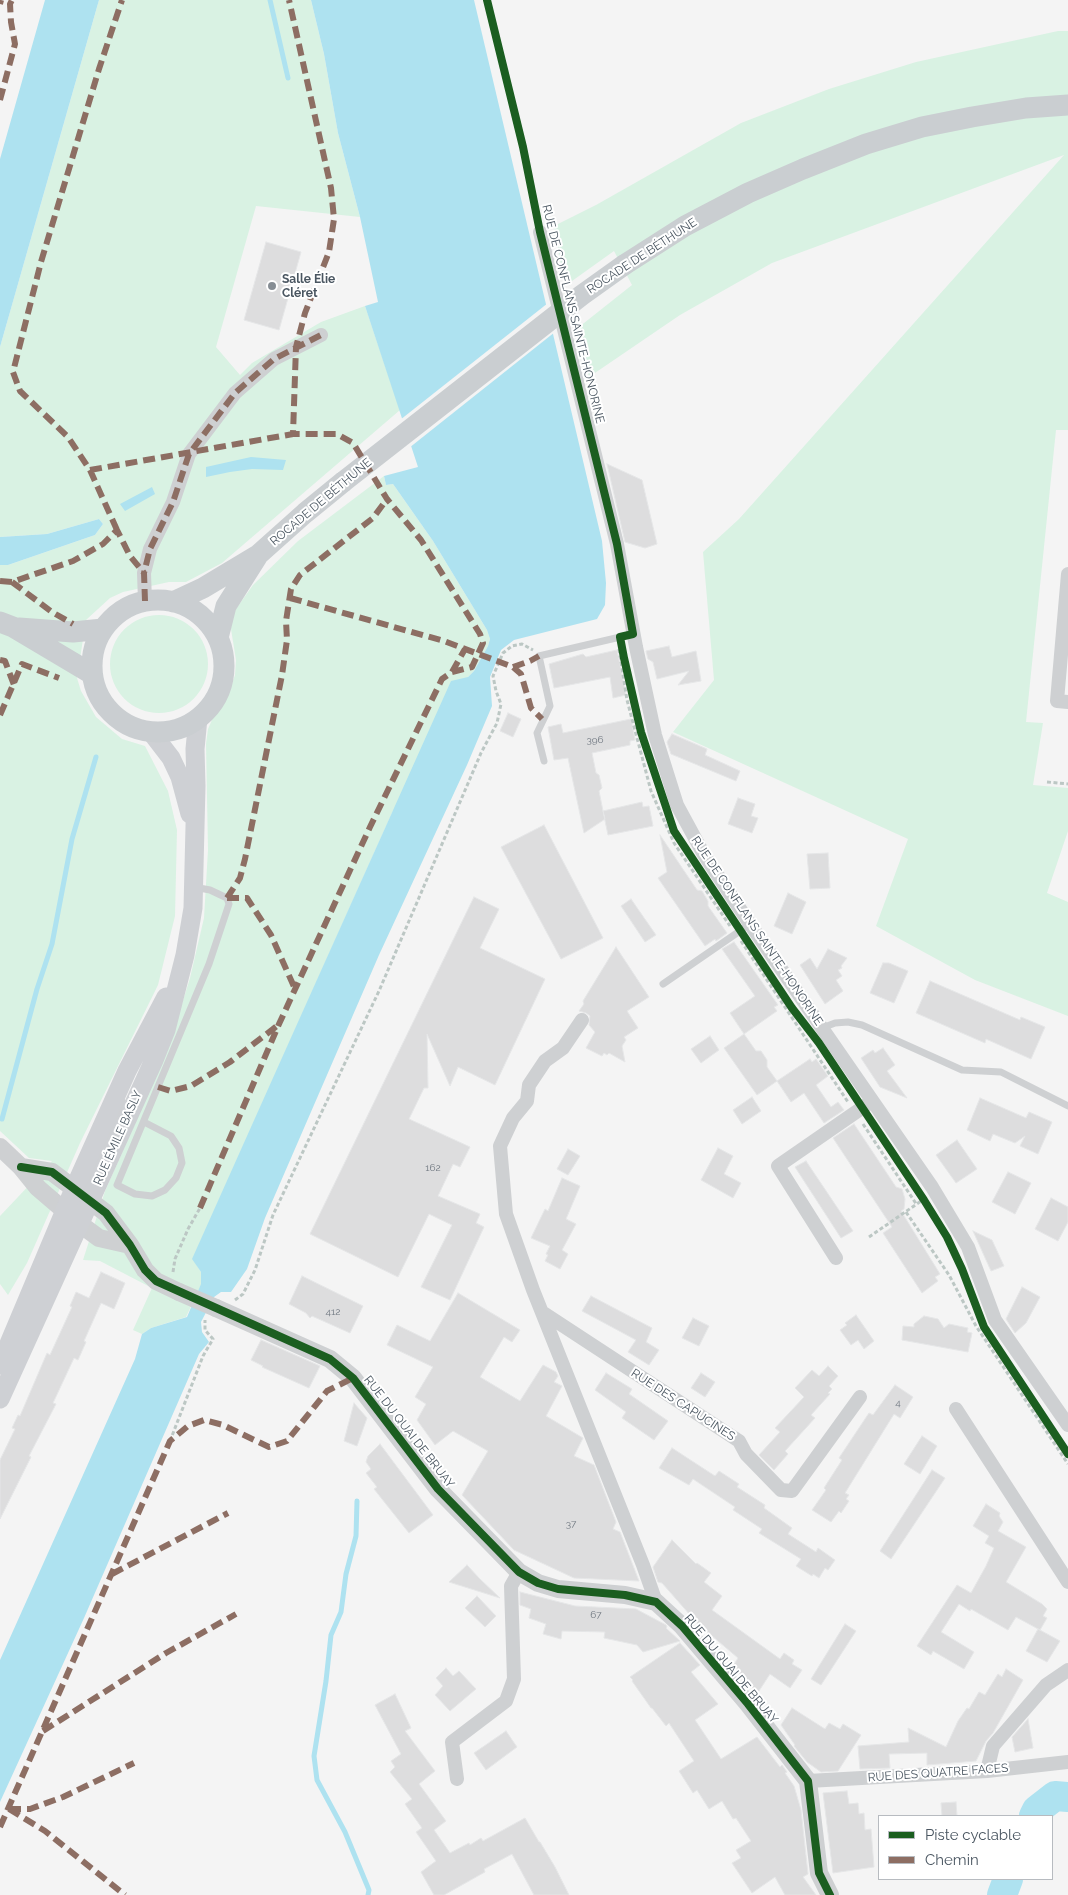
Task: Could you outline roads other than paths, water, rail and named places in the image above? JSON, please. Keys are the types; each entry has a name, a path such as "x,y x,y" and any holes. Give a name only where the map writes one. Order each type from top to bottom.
{"main road":[{"name":"ROCADE DE BÉTHUNE","path":"172,602 203,588 258,555 343,482 582,295 624,265 685,226 803,169 866,144 922,127 964,118 1026,108 1068,104"},
{"name":"ROCADE DE BÉTHUNE","path":"218,638 226,606 258,555"},
{"path":"158,600 172,602 191,609 207,622 218,638 223,655 224,673 219,690 211,706 198,718 184,727 168,731 151,732 134,727 118,719 106,707 97,691 92,674 94,651 103,629 114,616 129,607 145,602 158,600"},
{"path":"7,625 73,632 103,629"},
{"path":"7,625 92,674"},
{"path":"194,827 195,749 198,718"},
{"path":"151,732 171,758 180,777 194,827"},
{"name":"RUE ÉMILE BASLY","path":"0,1365 77,1207 154,1060 166,1030 185,955 193,908 194,827"},
{"name":"RUE ÉMILE BASLY","path":"0,1399 57,1275 77,1207 127,1071 159,1012 185,955"}],"street":[{"name":"RUE DE CONFLANS SAINTE-HONORINE","path":"540,232 617,544 627,636 655,735 678,805 746,927 822,1028 867,1104 968,1248 995,1320 1068,1425"},
{"path":"145,602 144,572 150,549 172,502 189,454 235,393 274,359 321,335"},
{"path":"1068,574 1057,701 1068,702"},
{"path":"582,1020 563,1048 545,1061 529,1085 527,1101 513,1118 500,1146 506,1214 542,1312 656,1602"},
{"path":"836,1258 778,1166 867,1104"},
{"path":"0,1147 21,1167 38,1188 77,1207"},
{"path":"21,1167 52,1172 99,1238 130,1245"},
{"name":"RUE DU QUAI DE BRUAY","path":"77,1207 106,1213 130,1245 145,1270 156,1281 330,1359 352,1378 438,1489 519,1572 538,1584 624,1595 656,1602 682,1626 742,1697 808,1781"},
{"name":"RUE DES CAPUCINES","path":"542,1312 739,1441 746,1454 780,1490 792,1491 860,1396"},
{"path":"956,1409 1068,1582"},
{"path":"457,1779 452,1742 506,1701 514,1679 511,1586 519,1572"},
{"path":"987,1770 993,1746 1046,1686 1068,1670"},
{"name":"RUE DES QUATRE FACES","path":"808,1781 987,1770 1068,1762"},
{"path":"808,1781 819,1873 830,1895"}],"lane":[{"name":"RUE DE CONFLANS SAINTE-HONORINE","path":"486,0 522,147 540,232"},
{"path":"544,761 538,733 550,706 539,656 627,636"},
{"path":"144,1122 171,1136 180,1148 182,1163 176,1178 165,1190 152,1196 136,1194 118,1185 209,964 229,904 227,898 210,890 194,887"},
{"path":"663,984 746,927"},
{"path":"822,1028 834,1023 848,1022 862,1025 962,1070 1001,1072 1068,1106"}],"water":[{"path":"45,0 99,0 0,347 0,159"},
{"path":"311,0 474,0 602,541 606,583 605,605 597,619 514,640 501,650 490,677 492,706 467,765 379,955 265,1218 247,1269 231,1292 221,1292 214,1297 201,1322 202,1332 209,1342 199,1354 84,1618 0,1802 0,1660 135,1359 142,1334 151,1328 187,1317 201,1284 201,1272 192,1259 451,681 468,677 474,671 490,639 487,630 433,541 393,484 386,485 384,476 418,467 365,306 378,302 360,217 338,133 324,54"},
{"path":"251,457 286,460 283,470 252,469 206,477 206,467"},
{"path":"152,487 155,494 125,511 120,504"},
{"path":"99,519 103,524 95,535 8,565 0,565 0,537 47,534"}],"waterway":[{"path":"270,0 288,78"},
{"path":"2,1119 37,989 52,944 72,839 96,757"},
{"path":"357,1501 356,1536 346,1574 341,1612 331,1635 314,1756 317,1780 345,1832 369,1890 368,1895"},
{"path":"1034,1815 1037,1810 1055,1796 1068,1797"},
{"path":"1002,1895 1008,1880"}],"place":[{"name":"Salle Élie Cléret","path":"272,286"}]}
